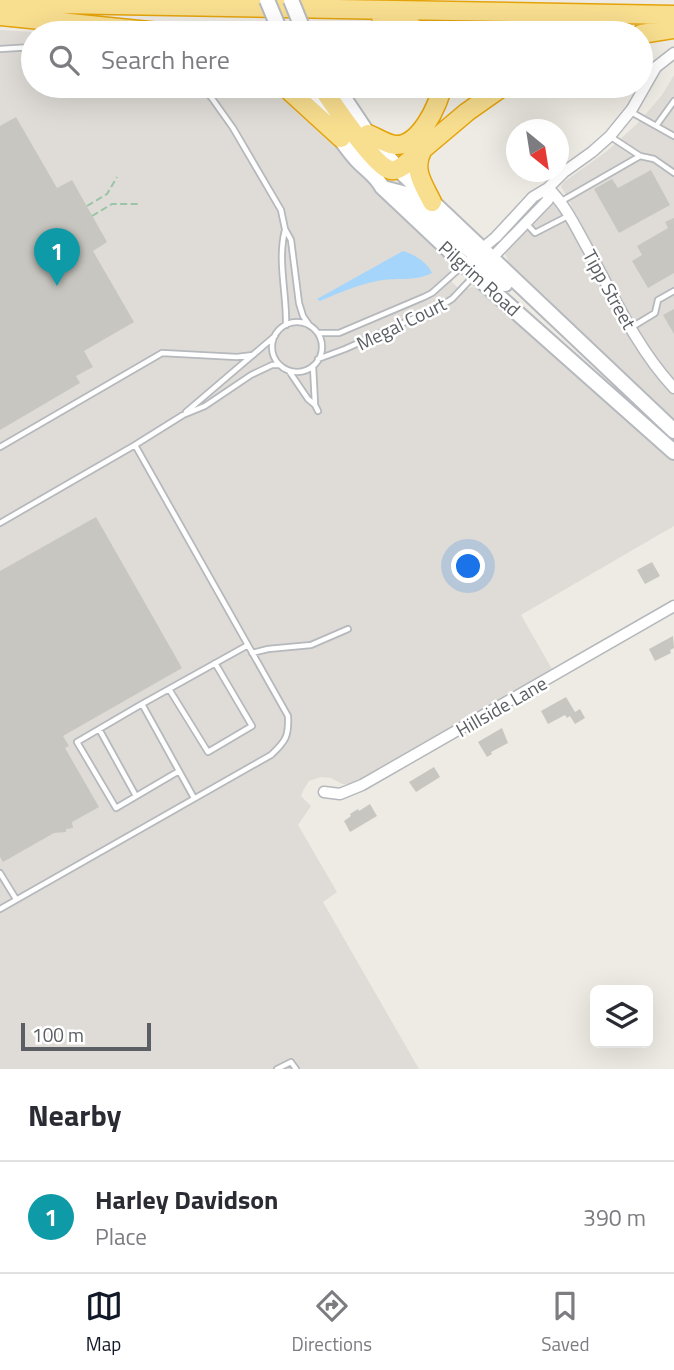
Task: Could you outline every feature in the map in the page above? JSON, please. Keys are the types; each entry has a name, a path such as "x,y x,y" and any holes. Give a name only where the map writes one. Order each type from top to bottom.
{"highway":[{"path":"0,3 674,15"},
{"path":"109,5 155,12 368,16 399,21"},
{"path":"0,16 50,21"},
{"path":"653,32 674,29"},
{"path":"297,98 341,138"},
{"path":"329,98 376,160 387,169 393,170 399,169 487,98"},
{"path":"368,134 392,145 407,141 430,119 440,98"},
{"path":"422,151 418,170 432,202"}],"street":[{"path":"267,0 276,21"},
{"path":"290,0 299,21"},
{"path":"653,72 664,59 674,53"},
{"name":"Pilgrim Road","path":"315,98 357,160 376,177 382,187 478,261 674,452"},
{"name":"Pilgrim Road","path":"344,98 368,134 432,202 478,261"},
{"path":"478,261 498,234 533,197 548,188 610,136 638,98"},
{"path":"478,261 525,223 548,200 548,188"},
{"name":"Tipp Street","path":"548,188 569,216 653,362 673,385"},
{"path":"478,261 536,314 561,332 578,339 674,430"},
{"name":"Hillside Lane","path":"324,792 341,794 362,785 674,606"}],"lane":[{"path":"0,49 21,48"},
{"path":"211,98 240,138 284,218 282,265 286,325"},
{"path":"656,126 674,102"},
{"path":"630,111 674,136"},
{"path":"610,136 640,156 654,159 674,173"},
{"path":"560,202 640,156"},
{"path":"525,223 535,233 569,216"},
{"path":"275,336 272,346 274,356 279,365 288,370 299,372 309,369 321,353 322,343 318,333 303,316 299,303 291,240 285,229"},
{"name":"Megal Court","path":"318,333 339,332 424,298 478,261"},
{"name":"Megal Court","path":"318,359 437,308 457,294 478,261"},
{"path":"632,327 655,313 658,300 674,290"},
{"path":"0,523 183,415 281,328 290,323 301,322 310,326"},
{"path":"0,447 162,353 237,358 253,355"},
{"path":"183,415 205,406 251,375 279,365"},
{"path":"288,370 317,408 313,366"},
{"path":"0,909 271,755 289,733 288,716 135,445"},
{"path":"252,653 311,645 348,629"},
{"path":"179,771 116,808 77,742 248,645"},
{"path":"169,689 208,752 253,726 215,663"},
{"path":"142,704 194,798"},
{"path":"100,729 136,796"},
{"path":"0,873 16,899"},
{"path":"278,1069 291,1062 296,1069"}],"path":[{"path":"86,206 107,194 117,177"},
{"path":"92,216 112,204 140,204"}],"shaded area":[{"path":"0,30 21,31 21,98 292,98 320,125 391,207 452,260 456,272 452,282 461,291 472,287 495,301 674,459 674,526 521,615 553,671 359,781 342,784 331,778 321,777 309,781 304,789 301,796 311,806 298,825 337,892 323,902 419,1069 0,1069"},
{"path":"674,75 674,422 509,263 503,249 547,205 556,206 574,234 583,228 561,186 607,151 638,123 662,95"}],"water":[{"path":"403,251 420,259 432,273 377,281 320,301 317,299"}],"building":[{"path":"16,117 57,188 72,180 107,242 93,251 134,322 84,351 93,367 76,376 80,383 0,430 0,126"},
{"path":"651,170 670,205 619,233 594,189 612,179 618,188"},
{"path":"674,218 674,273 648,288 632,261 642,255 637,246 668,228 665,222"},
{"path":"674,309 674,334 663,315"},
{"path":"96,517 182,668 63,736 69,746 65,748 99,807 72,822 73,828 54,833 3,862 0,857 0,571"},
{"path":"652,562 660,576 645,584 637,570"},
{"path":"673,636 674,648 670,650 671,653 655,661 649,649"},
{"path":"566,697 575,712 580,709 585,718 575,724 570,716 567,718 565,715 548,724 541,711"},
{"path":"502,728 508,743 487,757 478,742"},
{"path":"434,767 440,777 416,792 409,782"},
{"path":"370,804 377,816 350,832 344,821 350,814"}],"place":[{"name":"Harley Davidson","path":"57,286"}]}
